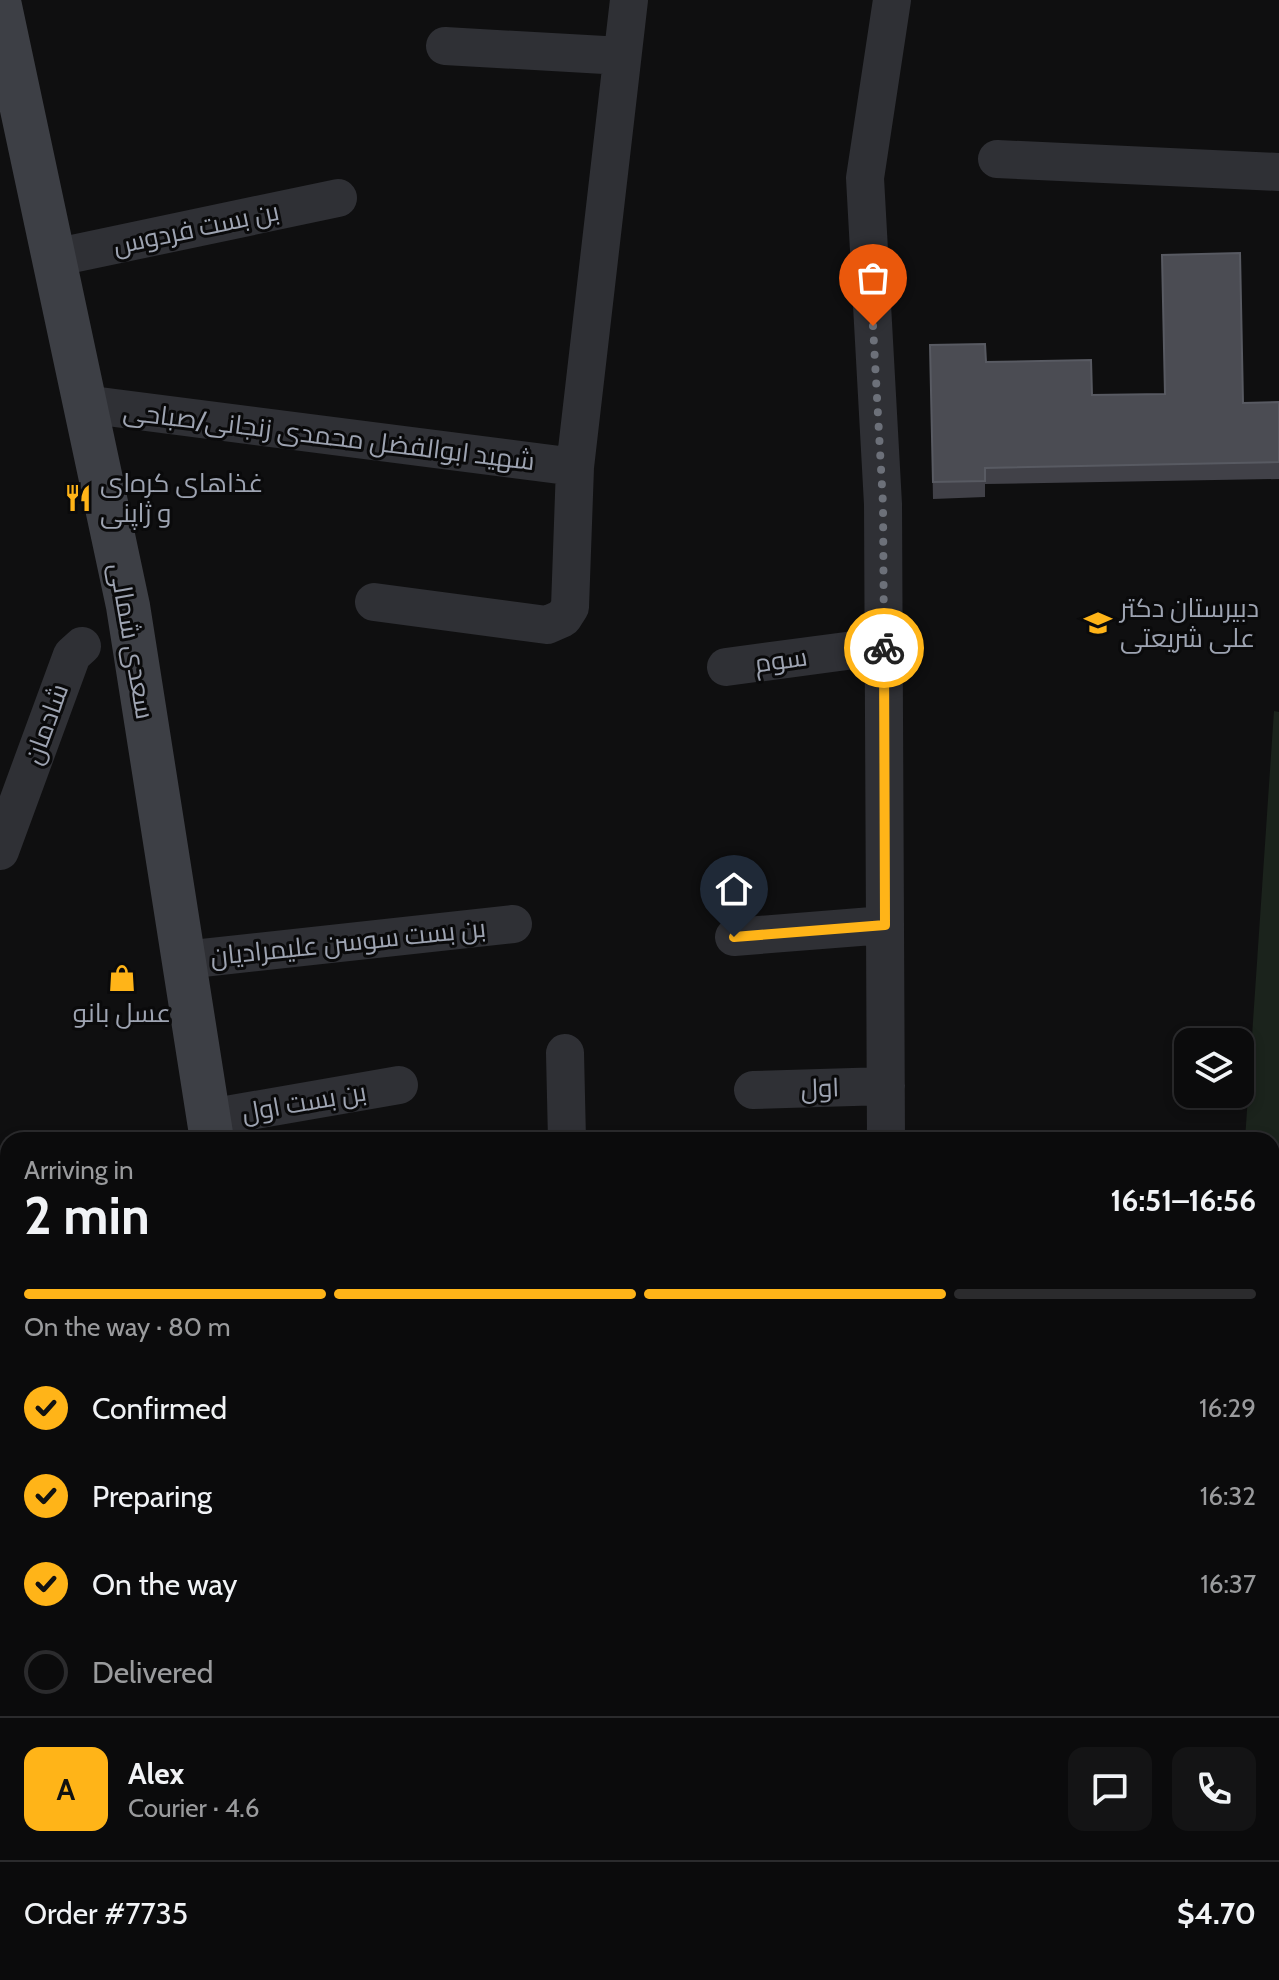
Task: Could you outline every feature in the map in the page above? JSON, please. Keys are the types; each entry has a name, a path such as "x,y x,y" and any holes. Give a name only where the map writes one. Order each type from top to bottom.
{"main road":[{"name":"سعدی شمالی","path":"0,6 128,606 211,1129"}],"street":[{"path":"374,602 547,625 563,618 570,607 575,467 629,0"},
{"path":"886,1132 883,504 865,178 892,0"},
{"path":"445,46 622,56"},
{"path":"997,159 1279,172"},
{"name":"بن بست فردوس","path":"53,258 338,198"},
{"name":"شهید ابوالفضل محمدی زنجانی/صباحی","path":"84,404 575,467"},
{"name":"شادمان","path":"0,851 72,655 82,646"},
{"name":"سوم","path":"726,667 884,646"},
{"name":"بن بست سوسن علیمرادیان","path":"184,960 513,924"},
{"path":"734,937 885,925"},
{"path":"565,1053 567,1132"},
{"name":"بن بست اول","path":"211,1129 399,1085"},
{"name":"اول","path":"753,1090 886,1086"}],"shaded area":[{"path":"1274,711 1279,712 1279,1132 1246,1132 1247,1108 1254,1108 1253,1028"}],"building":[{"path":"1240,253 1243,403 1279,402 1279,462 985,468 985,481 933,482 930,345 985,344 986,362 1091,360 1092,395 1165,394 1162,255"}],"way so far":[{"path":"873,326 883,504 884,648"}],"place":[{"name":"غذاهای کره‌ای و ژاپنی","path":"78,498"},
{"name":"دبیرستان دکتر علی شریعتی","path":"1098,623"},
{"name":"عسل بانو","path":"122,978"}],"route":[{"path":"734,937 885,925 884,648"}]}
